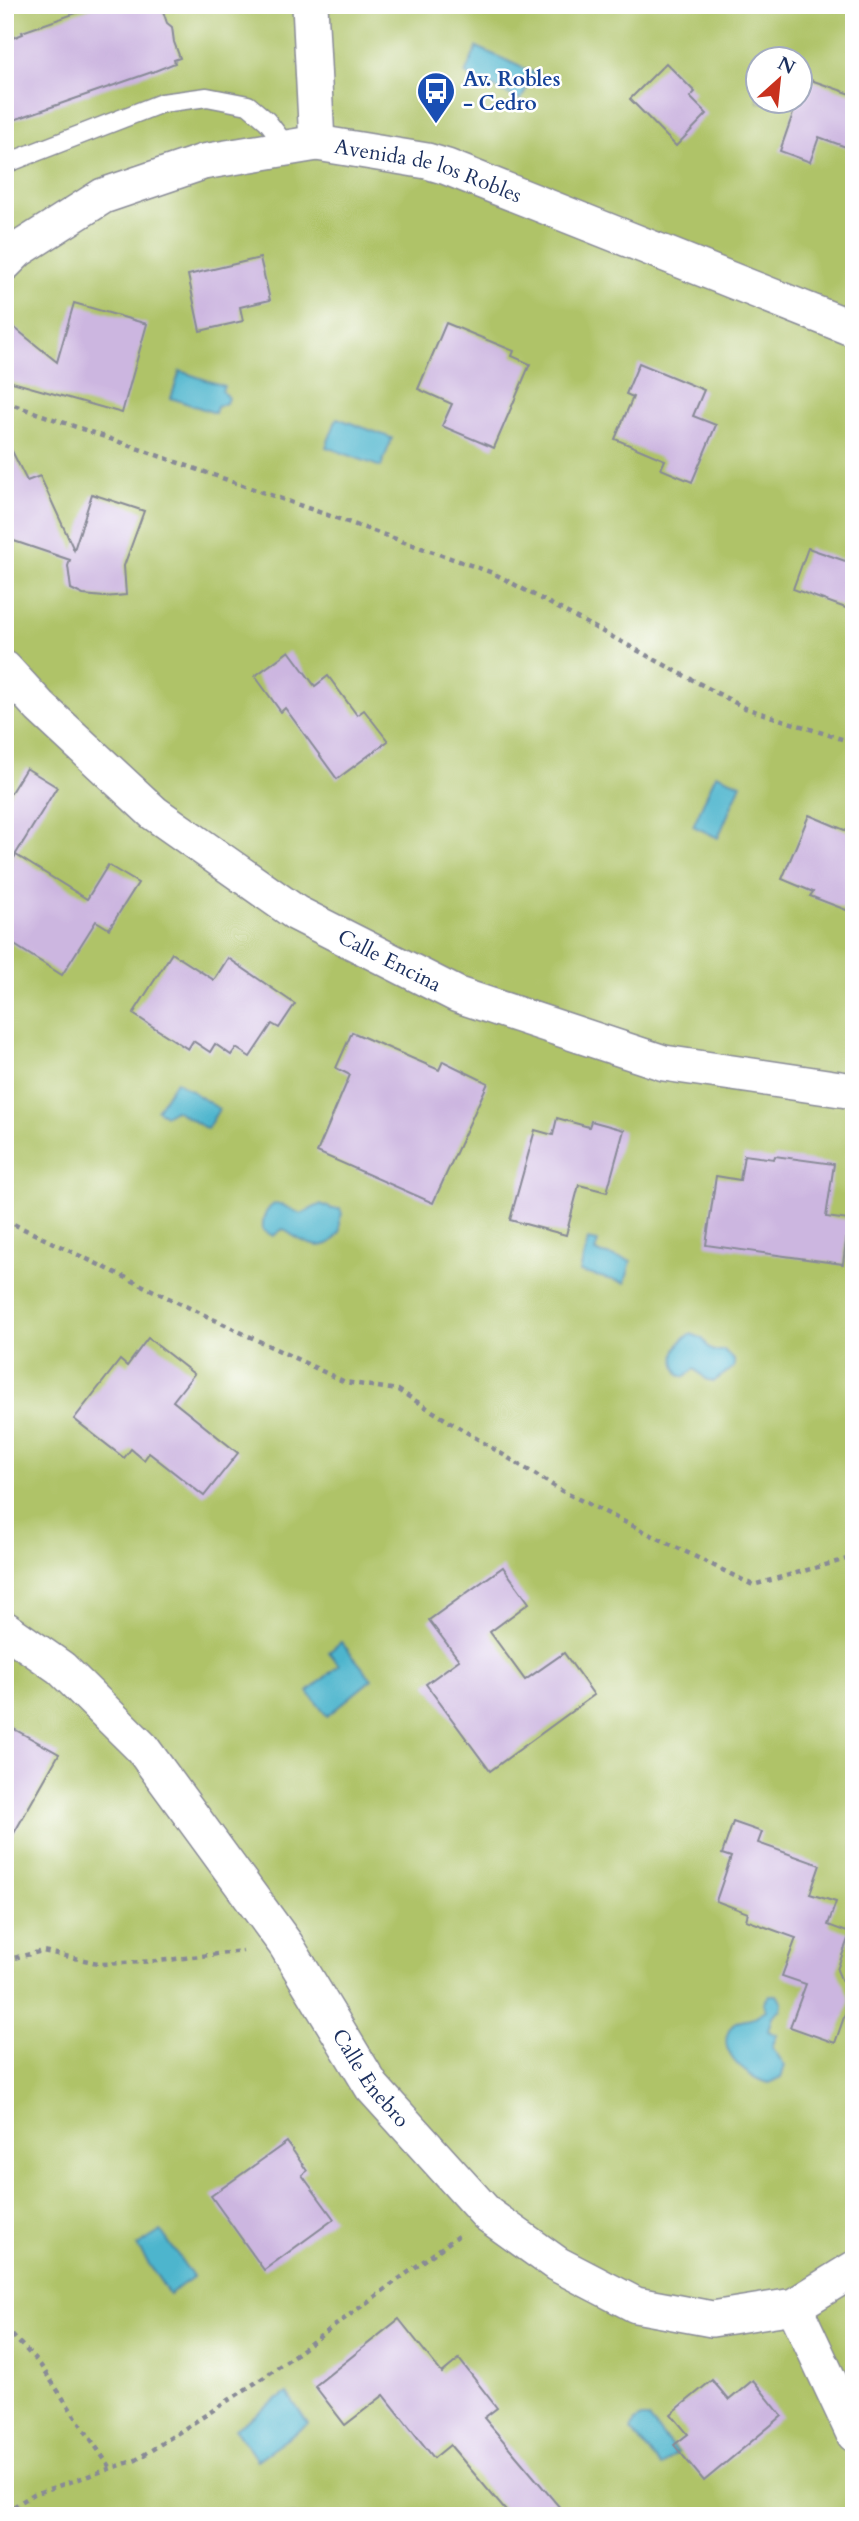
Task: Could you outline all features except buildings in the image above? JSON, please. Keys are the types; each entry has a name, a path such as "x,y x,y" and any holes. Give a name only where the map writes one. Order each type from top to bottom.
{"street":[{"path":"302,145 310,5"},
{"name":"Avenida de los Robles","path":"5,262 103,195 203,162 302,145 427,161 447,167 854,329"},
{"name":"Calle Encina","path":"5,669 40,707 153,813 296,913 458,995 664,1063 854,1091"},
{"name":"Calle Enebro","path":"5,1629 61,1668 142,1748 286,1945 372,2087 487,2214 557,2264 636,2305 712,2319 794,2306 854,2269"},
{"path":"794,2306 854,2434"}],"lane":[{"path":"5,164 162,103 207,97 248,106 302,145"}],"path":[{"path":"5,402 493,573 745,708 854,743"},
{"path":"5,1220 345,1382 398,1390 562,1491 753,1585 854,1557"},
{"path":"5,1960 43,1951 102,1964 159,1961 286,1945"},
{"path":"5,2512 34,2494 136,2460 263,2378 487,2214"},
{"path":"5,2328 39,2363 110,2469"}],"green space":[{"path":"5,5 854,5 854,2516 5,2516"}],"water":[{"path":"477,47 534,73 521,100 465,74"},
{"path":"180,371 224,386 222,391 228,398 226,403 217,407 215,413 171,398"},
{"path":"337,418 392,438 381,467 326,447"},
{"path":"716,774 741,784 718,838 693,826"},
{"path":"176,1081 219,1109 207,1129 175,1110 166,1115 157,1110"},
{"path":"274,1204 301,1214 321,1204 340,1209 340,1232 334,1240 320,1246 305,1242 283,1229 273,1236 263,1230 263,1226 266,1212"},
{"path":"588,1240 598,1242 595,1252 631,1261 625,1283 580,1272"},
{"path":"691,1334 702,1338 713,1351 724,1350 734,1360 734,1367 713,1382 695,1369 684,1377 679,1375 675,1352 677,1346"},
{"path":"341,1642 372,1679 327,1716 308,1692 339,1665 329,1652"},
{"path":"770,1995 777,1995 782,2003 781,2009 772,2016 768,2031 777,2035 772,2047 785,2066 781,2077 769,2083 759,2080 740,2067 728,2050 726,2041 736,2022 751,2019 766,2010 764,2002"},
{"path":"161,2231 193,2277 169,2294 137,2246"},
{"path":"287,2393 308,2424 257,2460 235,2429"},
{"path":"641,2418 648,2418 677,2453 661,2467 631,2430"}],"place":[{"name":"Av. Robles - Cedro","path":"436,125"}]}
